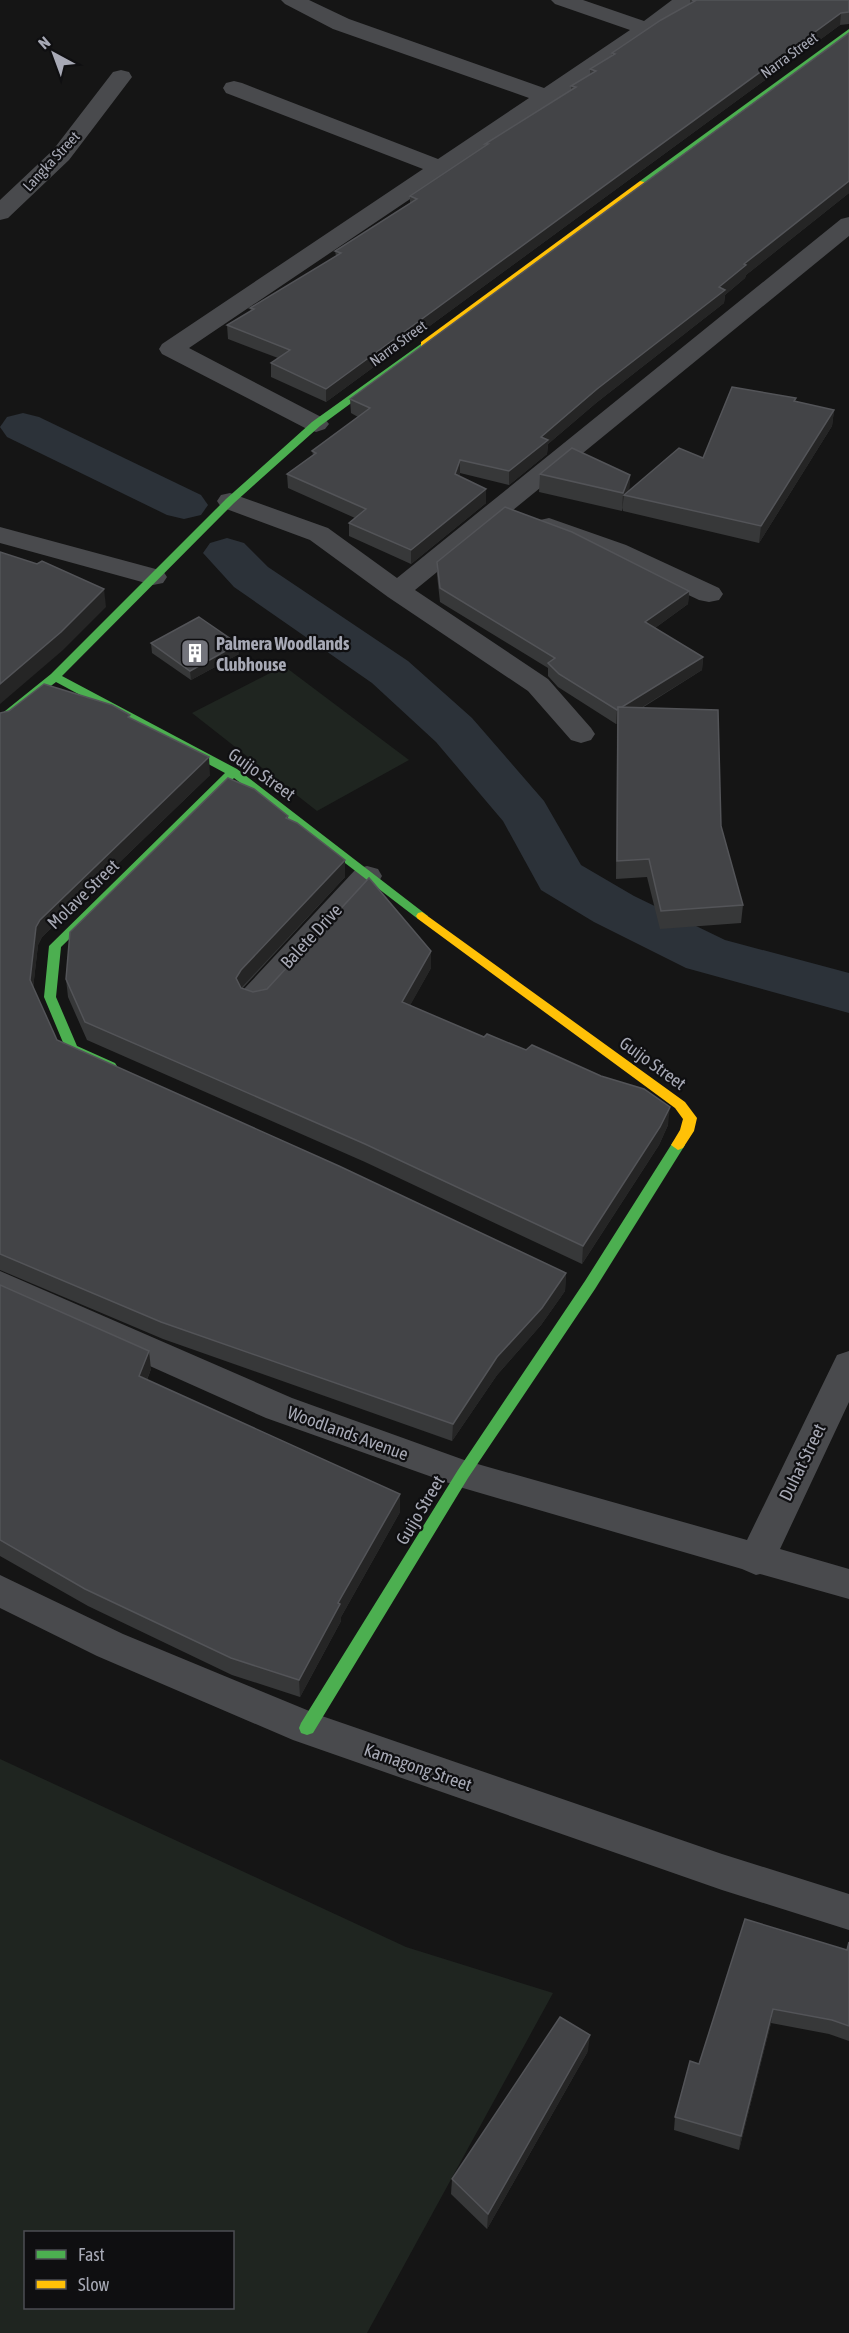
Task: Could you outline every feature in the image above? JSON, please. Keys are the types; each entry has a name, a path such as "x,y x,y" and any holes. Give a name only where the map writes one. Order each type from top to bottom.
{"street":[{"path":"292,0 341,24 547,97"},
{"path":"562,0 647,29"},
{"path":"316,424 171,349 547,97 686,0"},
{"name":"Narra Street","path":"0,721 55,677 230,501 316,424 849,32"},
{"name":"Langka Street","path":"0,213 61,155 121,77"},
{"path":"234,88 441,168"},
{"path":"398,591 849,224"},
{"path":"230,501 319,534 398,591 538,685 581,735"},
{"path":"502,508 617,551 709,594"},
{"path":"0,535 153,577"},
{"name":"Guijo Street","path":"55,677 233,772 367,876 680,1105 690,1118 687,1131 585,1282 463,1474 307,1728"},
{"name":"Molave Street","path":"126,1073 72,1049 50,997 55,946 233,772"},
{"name":"Balete Drive","path":"255,997 367,876"},
{"name":"Woodlands Avenue","path":"0,1284 279,1408 463,1474 756,1560 849,1584"},
{"name":"Duhat Street","path":"756,1560 849,1365"},
{"name":"Kamagong Street","path":"0,1590 110,1645 307,1728 722,1872 849,1912"}],"shaded area":[{"path":"284,666 409,760 317,811 192,713"},
{"path":"0,1759 406,1947 553,1993 367,2333 0,2333"}],"building":[{"path":"692,0 849,0 849,12 841,13 326,389 271,363 290,350 227,325 254,309 250,308 341,253 335,251 417,199 410,196 488,144 485,144 576,87 571,86 596,71 590,69 615,54 612,53 661,20 695,1"},
{"path":"849,33 849,181 744,264 746,265 719,287 725,290 597,389 541,437 548,440 509,471 460,460 455,474 486,489 411,550 349,523 366,509 287,474 316,453 312,451 370,408 350,399"},
{"path":"732,387 796,398 794,401 834,410 761,526 624,495 679,448 703,458"},
{"path":"572,448 630,475 623,493 540,474"},
{"path":"505,507 572,532 689,591 645,622 703,657 622,707 618,707 617,710 559,674 548,663 555,658 440,588 437,562"},
{"path":"0,552 37,564 42,561 104,589 61,632 0,684"},
{"name":"Palmera Woodlands Clubhouse","path":"199,617 238,644 190,671 151,643"},
{"path":"44,684 112,705 130,715 128,717 209,757 40,920 36,927 30,980 57,1040 339,1166 566,1273 542,1308 497,1357 453,1424 161,1322 0,1254 0,713 9,711"},
{"path":"618,707 718,710 721,826 743,905 661,911 649,859 617,861"},
{"path":"228,778 254,789 288,816 286,818 297,823 345,860 241,970 236,978 241,988 253,992 267,989 369,878 431,951 402,1002 484,1037 487,1034 526,1050 532,1045 601,1076 644,1089 670,1107 660,1127 583,1246 365,1144 85,1022 66,979 70,932"},
{"path":"0,1285 149,1351 139,1376 400,1494 338,1603 340,1604 299,1680 231,1658 85,1589 0,1540"},
{"path":"745,1919 847,1950 849,1942 849,2026 832,2020 773,2009 741,2136 675,2117 690,2061 699,2064"},
{"path":"560,2017 590,2035 488,2214 452,2179"}],"waterway":[{"path":"23,427 184,505"},
{"path":"227,553 251,577 390,672 454,730 525,813 560,877 614,909 706,954 849,993"}],"traffic: fast":[{"path":"643,183 849,32"},
{"path":"0,721 55,677 230,501 316,424 425,344"},
{"path":"55,677 233,772 422,916"},
{"path":"110,1066 72,1049 50,997 55,946 233,772"},
{"path":"307,1728 463,1474 590,1285 678,1145"}],"traffic: slow":[{"path":"425,344 643,183"},
{"path":"422,916 680,1105 690,1118 687,1131 678,1145"}],"place":[{"name":"Palmera Woodlands Clubhouse","path":"195,653"}]}
